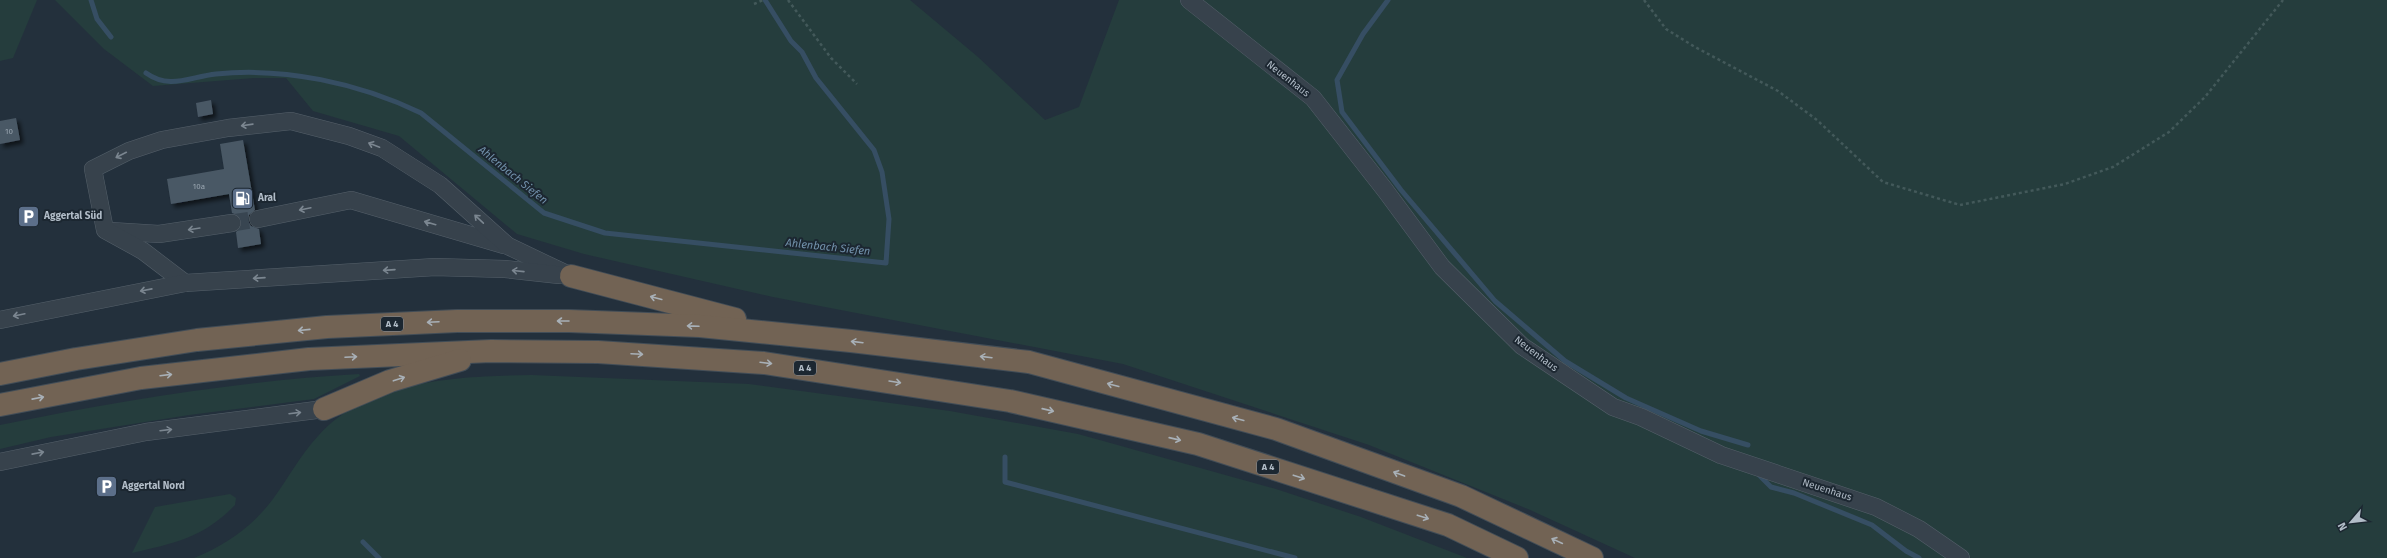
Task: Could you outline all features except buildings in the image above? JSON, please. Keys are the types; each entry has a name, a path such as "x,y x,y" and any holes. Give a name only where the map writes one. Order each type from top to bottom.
{"highway":[{"path":"571,276 788,334"},
{"name":"A 4","path":"0,374 76,359 197,340 334,327 457,321 569,321 700,326 788,334 1029,362 1276,429 1461,496 1592,558"},
{"path":"324,409 390,381 491,351"},
{"name":"A 4","path":"0,405 141,378 310,359 491,351 598,352 764,363 1010,401 1198,444 1448,525 1517,558"}],"street":[{"name":"Neuenhaus","path":"1189,0 1313,98 1385,190 1442,267 1522,346 1613,407 1641,417 1721,455 1876,507 1918,529 1961,558"},
{"path":"185,283 143,251 105,230 93,169 129,151 162,140 228,128 291,121 349,136 387,151 440,185 508,246"},
{"path":"258,219 351,200 508,246 571,276"},
{"path":"105,230 159,234 232,222"},
{"path":"0,320 185,283 435,267 505,270 571,276"},
{"path":"0,462 146,432 324,409"}],"path":[{"path":"754,4 763,0"},
{"path":"788,0 831,58 857,84"},
{"path":"1644,0 1666,29 1695,47 1778,91 1817,120 1883,182 1960,205 2065,184 2113,167 2169,132 2205,97 2283,0"}],"green space":[{"path":"0,0 37,0 13,58 0,61"},
{"path":"55,0 910,0 978,57 1045,120 1079,107 1119,0 2387,0 2387,558 1971,558 1962,551 1958,558 1635,558 1528,509 1369,445 1123,364 773,297 584,254 517,234 399,136 313,111 286,78 254,78 153,86 104,49"},
{"path":"359,374 360,376 314,399 189,415 51,437 0,449 0,425 179,393 314,377"},
{"path":"532,375 749,384 950,411 1078,434 1276,489 1361,517 1467,558 194,558 228,541 257,518 273,499 319,435 340,416 364,402 390,392 418,384 476,377"},
{"path":"230,494 236,498 235,505 223,516 200,532 188,538 132,553 155,507"}],"waterway":[{"name":"Ahlenbach Siefen","path":"91,0 97,19 111,37"},
{"name":"Ahlenbach Siefen","path":"146,73 163,81 172,82 216,74 242,72 294,75 372,93 421,113 544,213 605,233 886,263 889,219 882,172 874,150 816,78 802,52 791,41 765,0"},
{"path":"1388,0 1363,34 1337,80 1342,112 1401,190 1495,301 1565,361 1626,398 1701,431 1748,445"},
{"path":"1005,457 1005,482 1295,558"},
{"path":"1760,476 1771,487 1794,493 1872,525 1906,551 1919,558"},
{"path":"363,542 379,558"}],"tunnel":[{"path":"232,223 258,219"}],"place":[{"name":"Aral","path":"242,198"},
{"name":"Aggertal Süd","path":"29,216"},
{"name":"Aggertal Nord","path":"106,486"}]}
